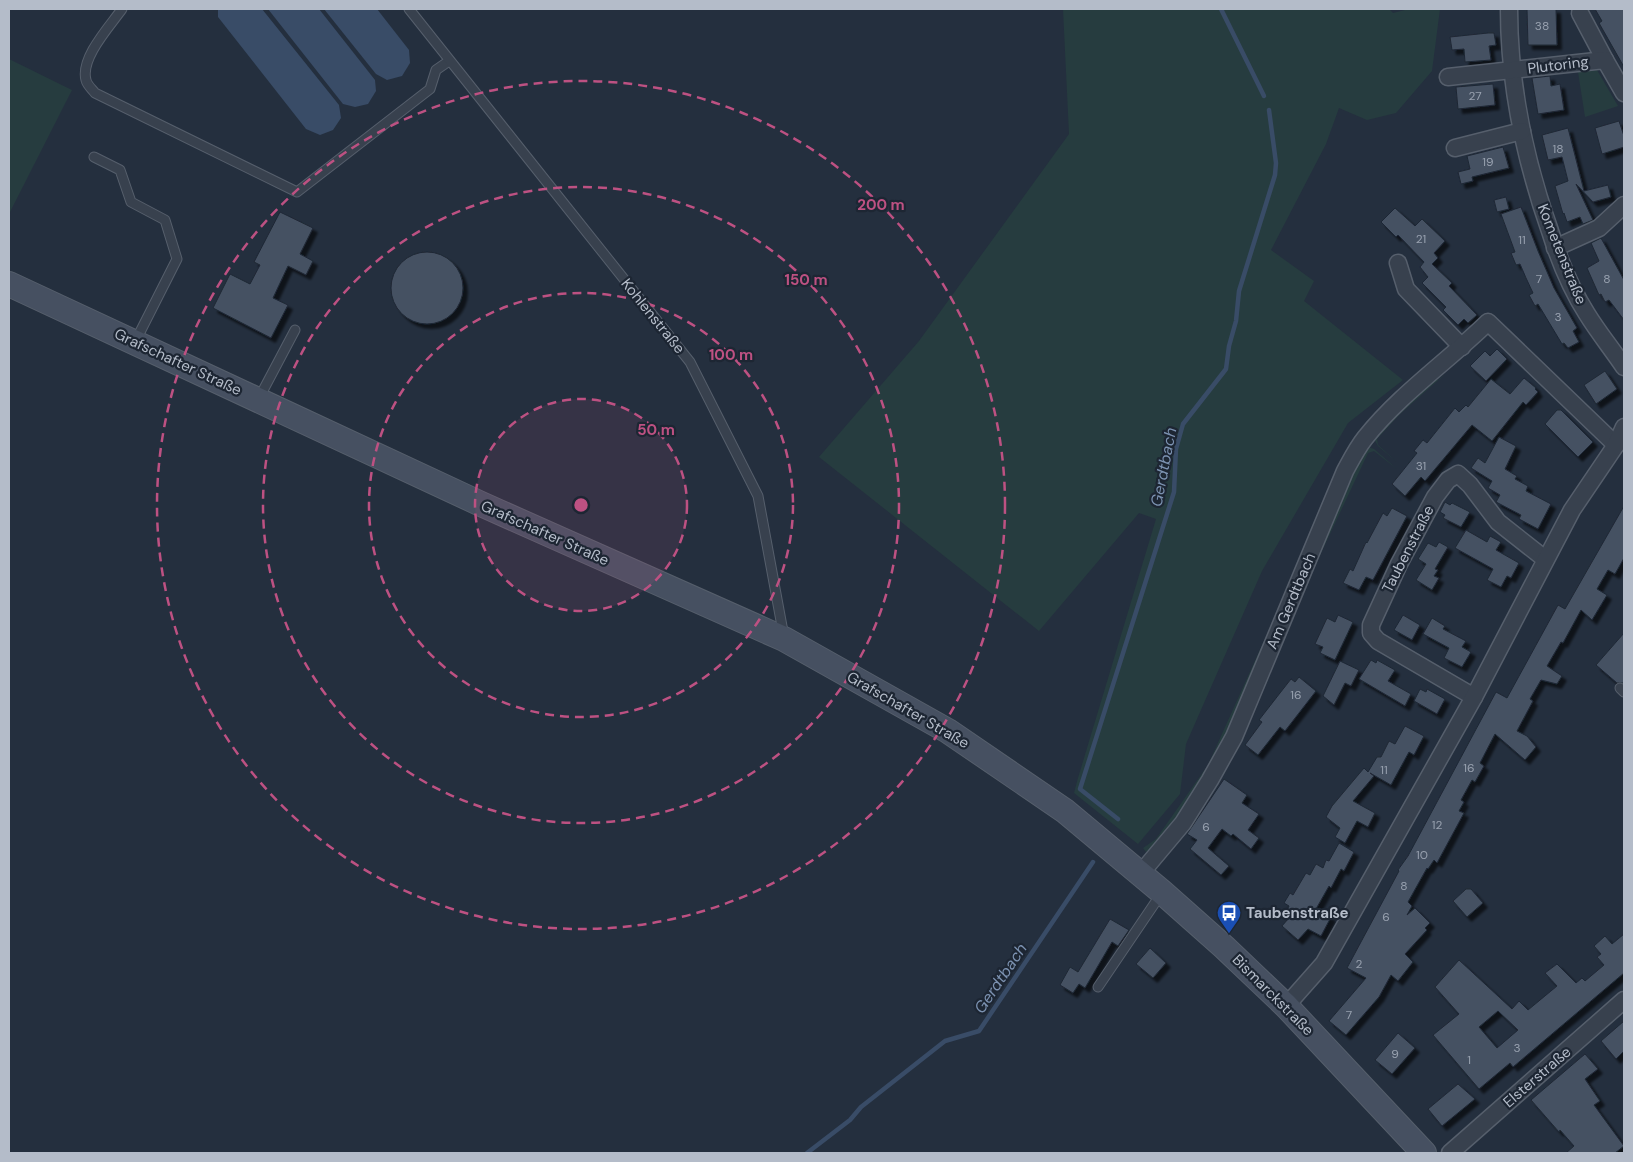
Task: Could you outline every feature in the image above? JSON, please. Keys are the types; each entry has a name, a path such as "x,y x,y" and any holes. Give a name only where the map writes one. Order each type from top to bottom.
{"main road":[{"name":"Grafschafter Straße","path":"9,284 481,504 784,639 948,731 1065,811"},
{"name":"Bismarckstraße","path":"1065,811 1141,873 1224,946 1286,1006 1424,1153"}],"street":[{"name":"Kometenstraße","path":"1508,9 1512,70 1522,131 1538,194 1556,248 1572,286 1586,314 1624,367"},
{"name":"Plutoring","path":"1580,13 1604,60 1624,93"},
{"name":"Plutoring","path":"1512,70 1604,60"},
{"path":"1448,77 1512,70"},
{"path":"1455,148 1522,131"},
{"path":"1556,248 1599,228 1624,205"},
{"path":"1398,263 1406,289 1462,347"},
{"name":"Am Gerdtbach","path":"1141,873 1184,823 1234,737 1345,471 1363,440 1408,393 1488,322 1616,445"},
{"path":"1286,1006 1324,963 1474,697 1572,510 1616,445 1624,427"},
{"name":"Taubenstraße","path":"1474,697 1378,641 1370,633 1371,625 1399,564 1435,497 1448,480 1458,474 1470,485 1498,522 1545,559"},
{"name":"Elsterstraße","path":"1450,1153 1624,1000"}],"lane":[{"path":"122,9 89,56 85,68 86,82 95,93 297,192 430,89 436,70 449,61"},
{"name":"Kohlenstraße","path":"409,9 690,362 758,496 784,639"},
{"path":"94,157 120,170 131,202 165,220 177,260 135,342"},
{"path":"258,400 295,330"},
{"path":"1098,987 1162,892"}],"green space":[{"path":"1063,9 1389,9 1393,13 1409,9 1440,9 1432,71 1396,113 1367,120 1339,108 1326,144 1271,250 1314,281 1304,301 1403,380 1348,423 1262,571 1186,744 1180,794 1138,844 1074,793 1156,519 1139,513 1039,631 819,457 919,341 1069,134"},
{"path":"9,59 72,90 9,214"},
{"path":"1597,70 1618,106 1585,117 1578,72"},
{"path":"1430,379 1438,380 1400,414 1377,439 1378,445 1398,463 1378,446 1374,439"},
{"path":"1402,390 1379,417 1230,732 1179,819 1146,852 1143,848 1156,839 1208,765 1358,432"},
{"path":"1368,447 1374,449 1397,469 1374,451 1368,453 1275,651 1352,467"}],"water":[{"path":"218,9 262,9 339,105 341,118 333,130 320,135 306,129 218,17"},
{"path":"268,9 319,9 375,80 376,91 368,104 355,107 343,104"},
{"path":"324,9 377,9 409,50 410,63 402,76 387,80 376,74"}],"building":[{"path":"1527,9 1556,9 1557,45 1528,45"},
{"path":"1595,9 1624,9 1624,67 1599,23 1602,21"},
{"path":"1494,33 1496,45 1489,46 1491,60 1465,62 1464,49 1452,50 1450,37"},
{"path":"1550,76 1551,86 1560,84 1564,110 1538,114 1532,78"},
{"path":"1493,84 1495,105 1458,109 1456,87"},
{"path":"1619,121 1624,136 1624,147 1602,154 1595,128"},
{"path":"1568,128 1584,191 1608,185 1611,197 1593,202 1576,184 1593,220 1583,224 1580,217 1567,222 1563,214 1555,186 1568,181 1562,157 1548,160 1542,135"},
{"path":"1503,147 1509,168 1472,177 1473,181 1461,184 1458,172 1470,169 1467,156"},
{"path":"1506,197 1509,209 1497,212 1494,200"},
{"path":"1521,207 1554,288 1577,328 1573,331 1579,342 1568,348 1564,343 1562,344 1538,304 1535,306 1529,295 1533,293 1520,264 1516,265 1511,253 1515,252 1501,214"},
{"path":"1395,208 1415,226 1422,219 1445,241 1434,253 1438,258 1432,264 1452,283 1449,286 1477,315 1468,323 1464,319 1458,325 1443,310 1446,307 1422,283 1428,277 1420,267 1424,262 1398,235 1396,237 1381,222"},
{"path":"280,212 313,228 300,254 313,261 306,275 288,266 273,298 288,305 271,338 213,308 230,274 250,284 260,265 254,262"},
{"path":"1601,238 1624,280 1624,320 1609,300 1605,302 1601,294 1599,295 1587,268 1599,261 1591,243"},
{"path":"434,252 453,262 461,274 463,288 461,302 453,314 441,322 420,324 401,314 393,302 391,281 401,262 413,254"},
{"path":"1497,349 1507,359 1486,381 1470,366 1485,351 1490,356"},
{"path":"1605,371 1617,389 1596,404 1584,385"},
{"path":"1524,378 1538,392 1526,405 1523,402 1492,441 1472,425 1425,481 1421,477 1405,496 1392,484 1417,453 1414,451 1423,440 1427,443 1455,408 1459,412 1466,405 1468,407 1491,379 1510,394"},
{"path":"1557,410 1561,410 1593,442 1578,457 1545,424"},
{"path":"1499,437 1516,446 1505,469 1517,476 1515,479 1528,486 1526,491 1551,504 1538,529 1519,519 1521,515 1496,502 1500,495 1488,488 1492,481 1471,468 1478,458 1485,463"},
{"path":"1445,502 1450,505 1452,503 1470,512 1461,527 1443,518 1445,515 1440,512"},
{"path":"1624,506 1624,558 1615,574 1608,570 1597,589 1607,595 1592,620 1581,610 1563,643 1561,642 1547,666 1562,676 1557,684 1541,680 1530,699 1533,701 1517,731 1527,736 1536,747 1525,760 1495,734 1480,763 1484,766 1475,782 1472,780 1461,800 1464,802 1459,811 1464,813 1437,863 1434,860 1427,868 1408,902 1412,906 1407,915 1415,908 1430,923 1425,928 1427,930 1405,954 1413,962 1398,981 1391,975 1379,997 1346,1035 1329,1021 1366,978 1347,968 1398,870 1408,856 1496,692 1507,698 1558,605 1565,609"},
{"path":"1392,508 1407,516 1373,580 1366,577 1359,590 1343,583 1350,569 1353,571 1366,542 1383,513 1387,516"},
{"path":"1466,530 1487,542 1490,536 1501,542 1496,550 1519,563 1511,578 1507,576 1501,587 1487,580 1493,569 1455,548"},
{"path":"1439,542 1448,547 1435,569 1438,570 1434,576 1439,578 1432,590 1416,580 1426,564 1418,559 1428,543 1436,547"},
{"path":"1338,615 1353,622 1335,660 1320,653 1323,647 1315,644 1327,618 1335,622"},
{"path":"1403,615 1420,625 1412,640 1394,630"},
{"path":"1432,618 1445,626 1443,629 1466,641 1462,647 1471,652 1462,667 1444,658 1449,648 1423,634"},
{"path":"1624,633 1624,683 1617,683 1596,665"},
{"path":"1371,660 1376,663 1377,660 1395,670 1388,681 1411,694 1405,706 1359,679"},
{"path":"1340,661 1359,670 1351,686 1345,683 1334,705 1323,696"},
{"path":"1299,677 1316,691 1285,731 1280,727 1258,755 1245,745 1262,722 1259,720 1291,679 1295,682"},
{"path":"1420,689 1426,692 1427,689 1445,699 1437,714 1414,701"},
{"path":"1405,726 1424,736 1414,755 1409,752 1391,785 1370,773 1374,776 1353,801 1375,813 1368,827 1357,821 1345,843 1335,837 1340,828 1326,817 1332,806 1364,768 1368,772 1377,757 1381,757 1389,741 1395,744"},
{"path":"1224,779 1247,795 1242,803 1259,814 1248,830 1259,838 1251,849 1233,834 1231,836 1222,829 1208,848 1229,866 1221,875 1190,849 1197,840 1187,834"},
{"path":"1339,843 1354,852 1344,871 1341,869 1331,888 1329,886 1316,909 1331,917 1321,936 1308,929 1298,940 1282,926 1288,919 1284,916 1289,906 1284,903 1290,893 1293,895 1306,873 1310,875 1316,864 1323,868 1326,860 1329,861"},
{"path":"1466,889 1471,889 1483,903 1467,917 1453,901"},
{"path":"1110,919 1129,930 1118,946 1112,942 1085,988 1079,984 1073,993 1060,985 1070,967 1078,972"},
{"path":"1624,934 1624,973 1513,1067 1510,1063 1479,1089 1433,1035 1459,1014 1435,987 1459,960 1512,1009 1519,1001 1528,1010 1557,986 1545,973 1557,964 1576,983 1582,978 1585,981 1604,965 1597,957 1601,954 1594,946 1605,936 1612,944","holes":["1498,1011 1518,1030 1497,1048 1479,1027"]},
{"path":"1150,948 1166,963 1153,978 1136,964"},
{"path":"1624,1021 1624,1051 1616,1059 1601,1041"},
{"path":"1398,1033 1415,1048 1392,1074 1375,1060"},
{"path":"1585,1054 1598,1069 1585,1079 1600,1101 1594,1105 1624,1146 1615,1153 1566,1153 1574,1146 1531,1100"},
{"path":"1458,1084 1475,1099 1442,1126 1428,1109"}],"waterway":[{"name":"Gerdtbach","path":"1221,9 1264,96"},
{"name":"Gerdtbach","path":"1118,819 1080,789 1174,492 1176,449 1183,424 1226,369 1229,346 1236,321 1239,291 1275,175 1276,163 1269,110"},
{"name":"Gerdtbach","path":"807,1153 850,1120 861,1107 945,1041 979,1031 1093,862"}],"place":[{"name":"Taubenstraße","path":"1229,934"}]}
